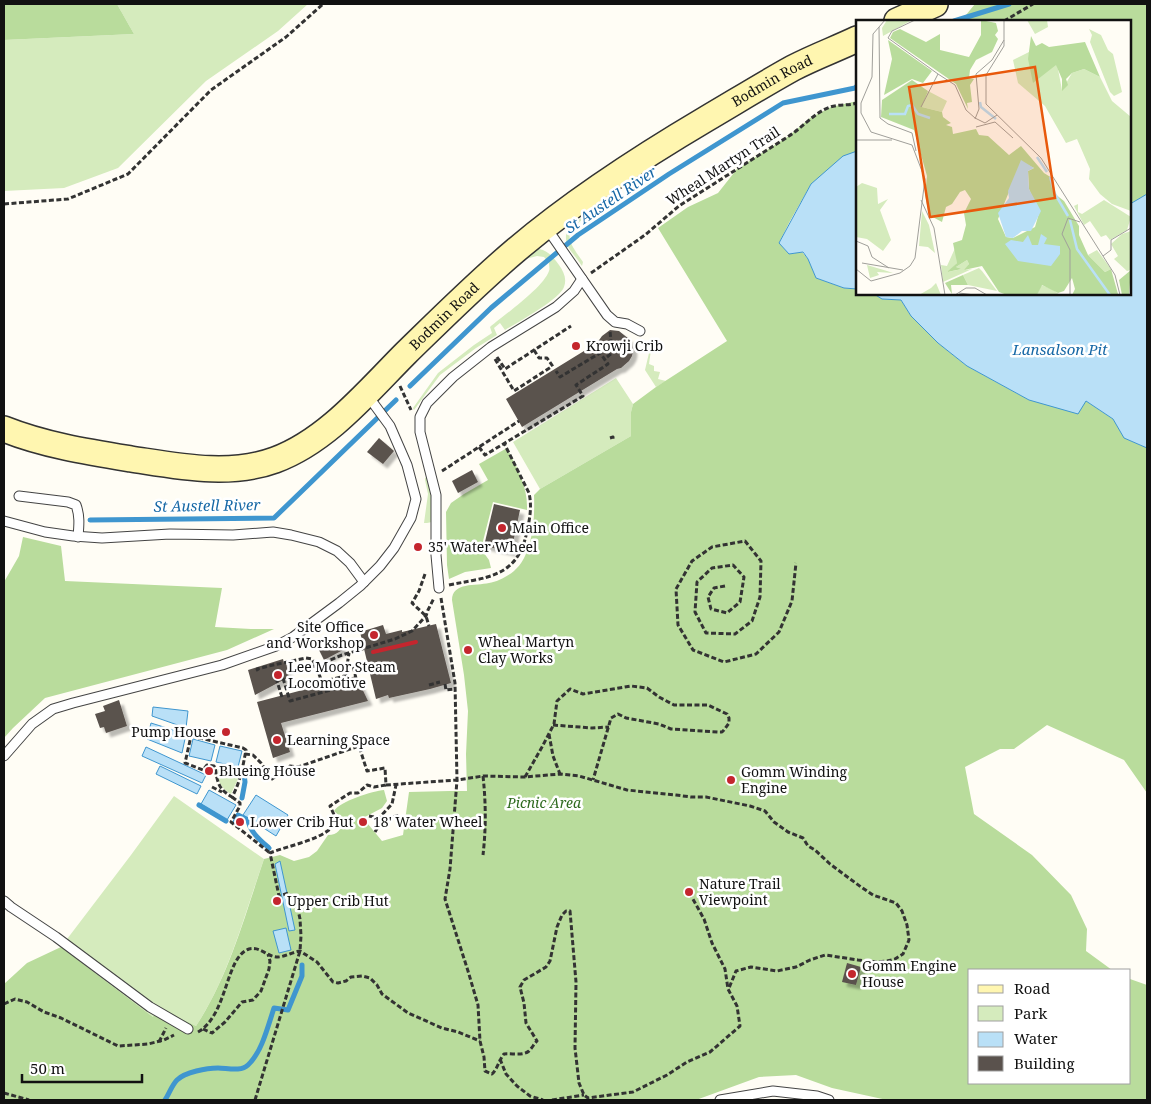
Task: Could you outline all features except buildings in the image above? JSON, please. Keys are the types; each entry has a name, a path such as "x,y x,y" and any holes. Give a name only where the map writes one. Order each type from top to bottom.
{"main road":[{"path":"899,20 935,4"},
{"name":"Bodmin Road","path":"4,429 27,438 56,445 185,467 238,468 257,466 276,460 309,442 370,400 392,367 485,277 516,250 549,232 603,184 664,144 795,68 856,39"}],"lane":[{"path":"549,232 607,315 614,322 627,324 640,331"},
{"path":"439,588 436,555 436,495 420,432 420,417 428,403 453,377 489,348 556,307 574,291 582,280"},
{"path":"4,756 32,724 53,709 222,665 276,646 294,637 364,582 394,548 411,518 416,499 407,465 390,426 370,400"},
{"path":"19,496 68,502 76,505 80,525 78,537"},
{"path":"4,521 45,532 78,537 102,538 170,534 233,535 273,532 319,542 337,551 350,563 364,582"},
{"path":"4,901 150,1007 188,1029"},
{"path":"720,1100 773,1091 817,1096 829,1100"}],"path":[{"path":"4,204 68,199 128,174 211,90 286,37 323,4"},
{"path":"1006,20 1033,4"},
{"name":"Wheal Martyn Trail","path":"582,280 645,235 679,206 801,128 810,118 831,107 856,103"},
{"path":"489,348 505,368 571,326"},
{"path":"606,357 612,353 610,330"},
{"path":"480,447 485,455 583,396 576,385 608,364 600,353 560,377 547,358 539,358 534,350"},
{"path":"496,358 494,359 514,391 554,369"},
{"path":"392,367 420,432"},
{"path":"431,478 519,421"},
{"path":"302,668 316,666 412,632 426,616 439,588 492,576 512,564 522,549 530,514 531,500 504,443"},
{"path":"725,586 714,588 708,597 712,609 727,613 740,602 744,577 733,564 712,568 697,582 695,612 706,633 735,634 752,621 760,597 761,561 745,541 712,547 692,561 676,589 678,625 693,650 724,662 756,654 779,632 792,601 796,563"},
{"path":"426,572 412,603 426,616 429,626"},
{"path":"439,588 455,689 457,780 450,869 445,899 478,1005 480,1041 485,1071 492,1074 504,1054 523,1054 529,1051 537,1041 526,1023 520,987 524,980 546,967 550,961 562,914 566,911 570,912 576,982 576,1048 579,1083 584,1095 588,1098 632,1092 667,1075 687,1062 710,1052 740,1026 737,1006 728,989 725,969 712,943 704,919 689,892"},
{"path":"258,671 258,669 273,665 306,658 312,659 322,682 348,675 346,666 349,653"},
{"path":"282,698 276,678 282,675 290,701 357,683 353,664 346,666"},
{"path":"429,685 440,682"},
{"path":"445,684 446,690 455,689"},
{"path":"525,777 553,725 557,701 570,690 583,694 631,686 647,688 674,705 708,705 727,714 729,718 727,727 722,732 718,732 671,729 659,724 626,718 618,714 611,718 593,780"},
{"path":"553,725 592,728 609,727"},
{"path":"549,734 553,756 560,774"},
{"path":"223,792 216,778 214,766 207,765 203,770 185,763 192,736 246,750 237,788 232,797"},
{"path":"245,754 253,755 262,763 272,779 290,766 298,767 359,746 367,771 384,768 386,785"},
{"path":"270,853 329,830 334,825 336,819 330,806 350,793 358,793 367,785 374,787 483,776 525,777 560,774 579,776 627,790 706,797 765,811 774,822 788,832 803,838 808,846 861,887 873,895 896,903 902,911 907,925 909,940 903,954 895,959 877,962 824,956 796,967 777,971 751,967 736,971 728,989"},
{"path":"483,776 486,806 483,856"},
{"path":"375,832 379,825 379,818 392,804 396,785"},
{"path":"212,787 240,803 231,822 270,853 279,896 289,893 297,905 300,919 300,950 255,1100"},
{"path":"369,816 385,819 400,815"},
{"path":"300,950 317,962 333,982 346,981 351,977 362,976 370,978 382,994 408,1013 442,1028 480,1041"},
{"path":"203,1029 212,1033 225,1022 242,1002 253,1000 257,996 261,991 269,969 270,961 268,954"},
{"path":"500,1059 506,1074 517,1086 530,1096 543,1100"},
{"path":"4,1093 29,1100"},
{"path":"552,1100 584,1095"}],"green space":[{"path":"4,4 117,4 134,34 4,40"},
{"path":"117,4 308,4 278,31 206,81 118,168 64,188 4,191 4,40 134,34"},
{"path":"975,4 1147,4 1147,194 1131,203 1131,20 962,20"},
{"name":"Picnic Area","path":"856,101 856,152 811,184 779,243 789,254 802,252 808,259 816,278 844,288 856,289 856,295 876,295 882,299 901,300 911,316 938,343 967,366 1029,400 1086,401 1113,419 1125,438 1147,448 1147,793 1124,760 1047,725 1014,749 1000,749 965,767 974,814 1032,855 1071,895 1087,929 1086,951 1111,969 968,969 968,1084 1131,1084 1131,979 1147,985 1147,1099 887,1100 832,1088 796,1075 759,1077 696,1100 4,1100 4,984 27,963 61,947 153,1017 160,1007 196,1026 208,1007 227,966 264,859 280,855 294,861 309,857 317,851 328,835 337,833 340,829 344,820 334,811 337,807 365,794 384,790 387,801 382,808 363,818 382,841 403,835 409,792 467,791 468,711 452,600 453,594 460,588 495,581 506,577 514,571 525,556 529,546 533,525 534,495 540,489 631,436 633,404 727,341 658,228 688,207 718,193 737,169 789,136 810,118 831,107"},
{"path":"589,213 575,226 570,236 573,247 583,262 582,266 570,250 566,237 570,228"},
{"path":"539,249 546,251 562,270 565,281 561,292 538,310 505,330 500,323 494,328 497,335 440,375 414,410 413,408 438,373 492,333 490,327 531,293 545,278 549,271 549,263 544,257 537,256 522,260"},
{"path":"651,350 649,364 654,366 654,371 660,372 658,379 666,381 656,387 645,370"},
{"path":"616,378 633,404 631,436 540,489 513,442"},
{"path":"507,448 524,485 527,510 493,502 481,549 489,560 491,568 465,572 449,579 446,512 451,503 488,480 479,464"},
{"path":"427,477 433,492 432,522 424,523 428,494 425,480"},
{"path":"23,537 61,546 65,581 222,588 215,627 274,629 227,650 45,698 4,738 4,582 19,556"},
{"path":"218,769 238,774 238,779 231,794 220,784"},
{"path":"174,796 264,859 227,966 208,1007 196,1026 178,1017 153,1017 61,947"}],"water":[{"path":"856,151 856,289 844,288 816,278 803,252 789,254 779,243 811,184 843,156"},
{"name":"Lansalson Pit","path":"1147,194 1147,448 1124,438 1113,419 1086,401 1078,414 1029,400 967,366 938,343 911,316 901,300 882,299 876,295 1131,295 1131,203"},
{"path":"153,707 188,711 186,728 152,716"},
{"path":"151,723 186,734 182,753 147,739"},
{"path":"193,739 215,745 211,761 189,756"},
{"path":"220,746 242,751 238,767 216,762"},
{"path":"146,747 206,775 202,783 142,756"},
{"path":"160,766 201,786 197,794 156,774"},
{"path":"209,790 236,805 227,820 201,804"},
{"path":"256,795 288,815 276,836 243,815"},
{"path":"280,861 295,930 289,931 275,864"},
{"path":"286,928 291,950 279,953 273,931"}],"waterway":[{"name":"St Austell River","path":"957,20 1009,4"},
{"name":"St Austell River","path":"410,386 491,308 578,235 669,174 783,103 856,87"},
{"name":"St Austell River","path":"90,520 274,518 396,400"},
{"path":"242,798 245,782 244,773"},
{"path":"199,805 226,821"},
{"path":"235,822 238,815 248,820 253,832 269,848"},
{"path":"165,1100 175,1082 185,1075 208,1069 238,1069 248,1065 261,1046 274,1008 288,1010 302,976 302,965"}],"railway":[{"path":"373,652 416,642"}],"place":[{"name":"Krowji Crib","path":"576,346"},
{"name":"Main Office","path":"502,528"},
{"name":"35' Water Wheel","path":"418,547"},
{"name":"Site Office and Workshop","path":"374,635"},
{"name":"Wheal Martyn Clay Works","path":"468,650"},
{"name":"Lee Moor Steam Locomotive","path":"278,675"},
{"name":"Pump House","path":"226,732"},
{"name":"Learning Space","path":"277,740"},
{"name":"Blueing House","path":"209,771"},
{"name":"Gomm Winding Engine","path":"731,780"},
{"name":"Lower Crib Hut","path":"240,822"},
{"name":"18' Water Wheel","path":"363,822"},
{"name":"Nature Trail Viewpoint","path":"689,892"},
{"name":"Upper Crib Hut","path":"277,901"},
{"name":"Gomm Engine House","path":"852,974"}]}
